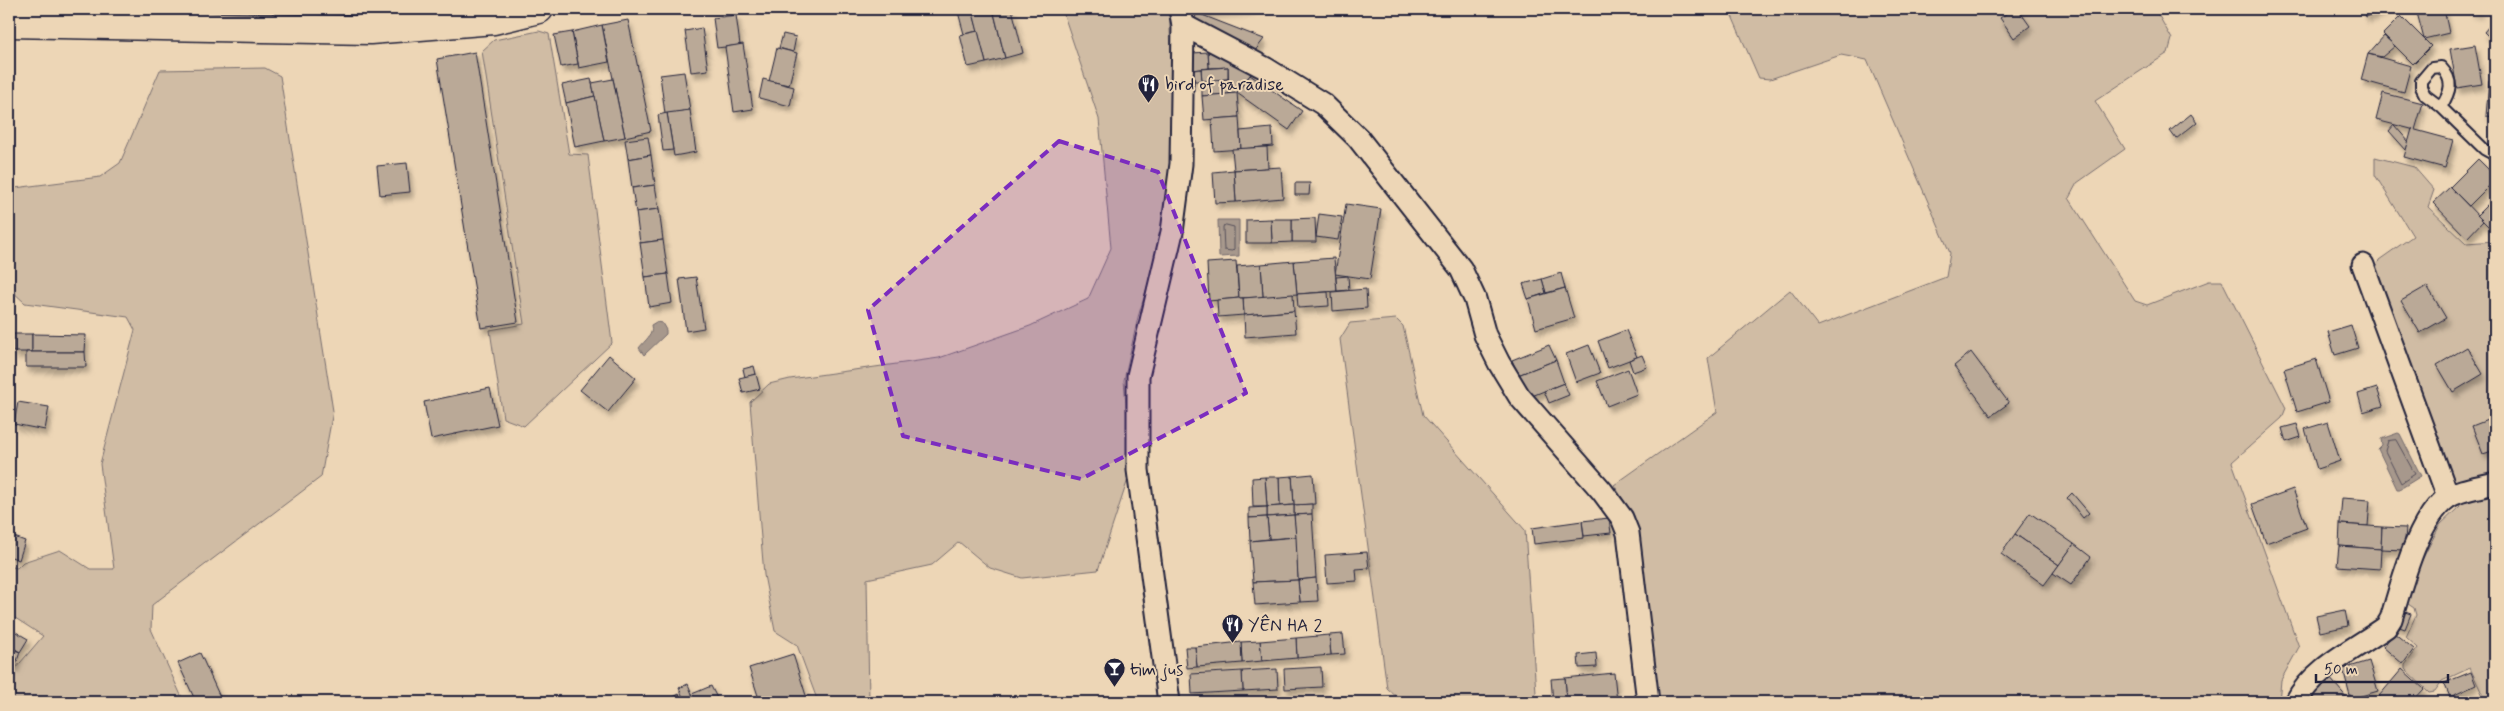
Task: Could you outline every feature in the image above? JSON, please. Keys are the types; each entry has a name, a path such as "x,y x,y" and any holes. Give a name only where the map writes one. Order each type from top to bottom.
{"main road":[{"path":"9,24 369,19 494,20 539,9"}],"street":[{"path":"1169,702 1138,470 1138,376 1172,232 1181,164 1181,17"},
{"path":"1181,17 1323,104 1358,138 1461,269 1474,299 1485,335 1509,381 1536,418 1602,491 1622,518 1628,533 1648,702"},
{"path":"2363,265 2448,497"},
{"path":"2296,702 2303,689 2313,678 2386,628 2392,619 2420,538 2432,516 2448,497 2495,484"}],"lane":[{"path":"2441,107 2484,150 2495,155"}],"highlighted area":[{"path":"1059,141 1158,172 1246,393 1081,479 903,436 868,310"}],"shaded area":[{"path":"1062,9 1169,9 1173,93 1173,170 1163,235 1138,317 1124,380 1131,470 1098,570 1022,578 990,568 959,542 932,565 867,579 869,702 818,702 797,645 775,631 764,575 750,402 769,384 790,379 939,358 1030,326 1088,299 1111,248 1099,119"},
{"path":"1729,9 2155,9 2172,39 2168,53 2095,101 2125,149 2077,183 2069,198 2135,301 2147,305 2209,281 2222,281 2286,408 2282,418 2232,462 2299,647 2281,680 2279,702 1658,702 1634,516 1614,485 1717,412 1708,358 1790,290 1818,326 1946,277 1950,253 1867,60 1841,55 1770,79 1759,78"},
{"path":"539,31 549,34 569,154 588,155 612,343 524,426 503,418 490,330 524,324 482,51 494,40"},
{"path":"265,68 280,76 333,411 321,477 152,605 151,629 184,702 9,702 9,676 43,636 9,614 9,566 17,568 23,562 60,550 90,569 114,569 100,464 135,330 128,317 25,303 12,291 9,195 15,188 100,177 120,163 160,70"},
{"path":"2375,157 2414,167 2434,190 2428,207 2466,243 2495,241 2495,702 2486,702 2470,668 2442,681 2435,691 2429,692 2405,669 2405,665 2418,648 2406,637 2416,615 2414,608 2405,602 2411,581 2440,525 2460,506 2374,274 2379,260 2413,236 2375,175"},
{"path":"1396,319 1403,326 1423,415 1525,530 1536,693 1531,702 1402,702 1387,688 1340,339 1350,323"}],"water":[{"path":"1218,220 1239,220 1239,256 1219,257"},
{"path":"656,322 662,323 666,334 644,355 639,348 650,335 651,325"},
{"path":"2398,433 2421,476 2400,489 2397,489 2378,449 2382,445 2381,439"}],"building":[{"path":"972,9 978,31 964,34 958,12"},
{"path":"972,9 993,9 1005,58 986,63"},
{"path":"993,9 1012,9 1023,53 1005,58"},
{"path":"1197,9 1251,9 1197,13"},
{"path":"2013,9 2018,9 2030,26 2014,38 2000,18"},
{"path":"2363,9 2385,9 2366,17"},
{"path":"2416,9 2444,9 2449,33 2424,39"},
{"path":"2469,9 2480,9 2478,13"},
{"path":"1197,13 1264,39 1251,56 1192,25"},
{"path":"736,15 740,45 717,48 713,18"},
{"path":"2401,16 2431,46 2413,64 2383,34"},
{"path":"2495,19 2495,43 2484,32"},
{"path":"628,20 651,131 625,137 602,25"},
{"path":"602,25 609,62 579,68 572,32"},
{"path":"702,28 708,70 691,72 685,31"},
{"path":"978,31 986,63 968,67 960,35"},
{"path":"572,32 578,64 561,67 554,35"},
{"path":"783,34 796,37 793,52 779,48"},
{"path":"2384,36 2395,46 2382,57 2368,54"},
{"path":"743,44 753,109 734,112 725,47"},
{"path":"2475,45 2482,84 2457,88 2450,49"},
{"path":"777,48 797,53 789,85 769,81"},
{"path":"1216,48 1255,68 1237,93 1229,94 1228,67 1209,68 1208,52"},
{"path":"475,52 518,322 481,328 437,59"},
{"path":"1208,52 1209,68 1193,70 1192,53"},
{"path":"2368,54 2411,66 2404,92 2361,80"},
{"path":"1228,67 1228,79 1202,81 1201,69"},
{"path":"1201,69 1202,81 1194,81 1193,70"},
{"path":"684,72 690,110 665,114 660,75"},
{"path":"1250,75 1302,111 1289,130 1237,93"},
{"path":"591,79 595,96 566,103 562,85"},
{"path":"613,79 625,137 604,141 592,83"},
{"path":"763,79 794,87 790,106 759,98"},
{"path":"1228,79 1229,94 1202,96 1202,81"},
{"path":"2489,81 2495,82 2495,117 2486,116"},
{"path":"1237,93 1239,117 1204,120 1202,96"},
{"path":"2383,93 2423,103 2415,130 2376,120"},
{"path":"595,96 604,141 575,147 566,103"},
{"path":"690,110 696,152 674,156 667,113"},
{"path":"667,113 673,150 663,151 658,115"},
{"path":"2191,114 2197,122 2176,139 2170,131"},
{"path":"1239,117 1241,149 1214,151 1212,119"},
{"path":"2394,125 2409,142 2406,150 2389,131"},
{"path":"1272,128 1273,146 1241,149 1240,131"},
{"path":"2412,129 2453,140 2445,168 2404,157"},
{"path":"648,137 651,155 628,159 625,140"},
{"path":"1267,147 1268,168 1234,170 1232,149"},
{"path":"651,155 655,185 632,188 628,159"},
{"path":"2478,159 2495,176 2495,180 2469,206 2450,187"},
{"path":"407,163 410,192 380,195 377,166"},
{"path":"1281,167 1283,198 1236,202 1234,170"},
{"path":"1234,170 1236,202 1215,203 1213,172"},
{"path":"1295,183 1310,183 1309,195 1295,195"},
{"path":"655,185 659,209 636,212 632,188"},
{"path":"2450,187 2483,221 2467,238 2433,203"},
{"path":"2495,197 2495,233 2477,215"},
{"path":"1346,204 1381,209 1370,279 1335,274"},
{"path":"659,209 663,240 640,243 636,212"},
{"path":"1319,214 1342,217 1338,240 1316,237"},
{"path":"1315,218 1316,242 1292,242 1292,219"},
{"path":"1271,219 1292,219 1292,242 1272,243"},
{"path":"1271,219 1272,243 1246,243 1246,220"},
{"path":"663,240 668,274 645,277 640,243"},
{"path":"1334,258 1337,291 1297,294 1294,261"},
{"path":"1236,261 1239,298 1209,301 1207,263"},
{"path":"1294,261 1297,294 1263,297 1261,264"},
{"path":"1261,264 1263,297 1239,298 1237,266"},
{"path":"1561,273 1565,288 1546,293 1542,279"},
{"path":"668,274 672,303 649,307 645,277"},
{"path":"1348,276 1349,290 1337,291 1336,277"},
{"path":"696,277 704,328 686,331 679,279"},
{"path":"1542,279 1546,293 1528,299 1523,284"},
{"path":"2427,286 2446,318 2420,333 2401,301"},
{"path":"1565,288 1574,318 1536,329 1528,299"},
{"path":"1366,289 1367,308 1333,311 1332,292"},
{"path":"1328,292 1329,306 1298,308 1297,294"},
{"path":"1293,294 1294,311 1244,315 1243,298"},
{"path":"1243,298 1244,315 1218,317 1217,300"},
{"path":"1294,311 1296,333 1245,337 1244,315"},
{"path":"2351,325 2358,348 2335,355 2328,332"},
{"path":"1626,330 1637,357 1608,368 1598,341"},
{"path":"13,334 32,334 32,352 13,352"},
{"path":"32,334 86,335 85,352 32,352"},
{"path":"1549,345 1556,360 1518,375 1512,360"},
{"path":"1589,345 1600,373 1576,382 1566,354"},
{"path":"2467,347 2483,374 2453,392 2437,365"},
{"path":"26,352 85,352 86,367 26,367"},
{"path":"1971,352 2009,403 1991,416 1954,366"},
{"path":"609,355 636,378 608,412 580,390"},
{"path":"1642,355 1647,367 1633,372 1629,360"},
{"path":"2316,359 2329,402 2297,412 2284,369"},
{"path":"1556,360 1564,383 1527,398 1518,375"},
{"path":"754,366 756,374 745,377 743,369"},
{"path":"1628,369 1637,394 1607,406 1597,381"},
{"path":"756,374 760,389 743,393 739,378"},
{"path":"1564,383 1569,395 1549,403 1544,391"},
{"path":"490,388 498,425 431,439 424,402"},
{"path":"2377,388 2383,406 2363,412 2358,394"},
{"path":"18,402 49,407 45,430 14,424"},
{"path":"2495,417 2495,450 2483,454 2472,426"},
{"path":"2328,422 2340,461 2317,469 2305,429"},
{"path":"2297,424 2301,437 2286,442 2282,428"},
{"path":"1313,474 1315,504 1294,505 1292,476"},
{"path":"1292,476 1294,505 1280,506 1279,477"},
{"path":"1265,477 1279,477 1280,506 1267,507"},
{"path":"1265,477 1267,507 1253,507 1252,478"},
{"path":"2293,489 2307,528 2266,543 2252,504"},
{"path":"2072,493 2089,513 2083,518 2067,498"},
{"path":"2342,498 2370,500 2368,526 2340,524"},
{"path":"1312,504 1312,514 1294,515 1294,505"},
{"path":"1294,505 1294,515 1267,517 1267,507"},
{"path":"1267,507 1267,517 1249,518 1249,508"},
{"path":"2030,513 2074,544 2059,565 2015,534"},
{"path":"1312,514 1316,578 1298,580 1294,515"},
{"path":"1294,515 1296,537 1269,539 1267,517"},
{"path":"1267,517 1269,539 1250,541 1249,518"},
{"path":"1609,518 1611,533 1584,536 1582,521"},
{"path":"1582,521 1584,538 1534,544 1532,528"},
{"path":"2340,524 2382,527 2381,549 2339,546"},
{"path":"2382,527 2406,528 2404,550 2381,549"},
{"path":"2015,534 2059,565 2044,585 2001,554"},
{"path":"9,535 25,541 19,560 9,556"},
{"path":"1296,537 1298,580 1253,582 1250,541"},
{"path":"2074,544 2091,557 2071,585 2053,573"},
{"path":"2339,546 2381,549 2380,569 2337,566"},
{"path":"1367,552 1369,568 1356,569 1357,581 1327,583 1325,555"},
{"path":"1316,578 1318,601 1300,602 1298,580"},
{"path":"1298,580 1300,602 1255,605 1253,582"},
{"path":"2345,610 2348,626 2320,632 2316,616"},
{"path":"2399,610 2411,614 2405,629 2394,625"},
{"path":"9,628 28,639 20,652 9,645"},
{"path":"2394,633 2414,649 2403,664 2383,647"},
{"path":"1343,634 1345,654 1331,655 1329,635"},
{"path":"1329,635 1331,655 1297,658 1296,638"},
{"path":"1296,638 1297,658 1262,661 1260,641"},
{"path":"1260,641 1262,661 1242,663 1241,642"},
{"path":"1241,642 1242,663 1197,667 1195,647"},
{"path":"1185,647 1195,647 1197,667 1187,668"},
{"path":"9,648 20,652 15,667 9,665"},
{"path":"200,653 220,697 210,702 196,702 178,663"},
{"path":"1596,653 1597,667 1579,668 1578,655"},
{"path":"793,654 808,702 760,702 749,668"},
{"path":"2369,661 2378,691 2351,699 2343,669"},
{"path":"1321,667 1322,687 1285,689 1284,669"},
{"path":"1277,669 1278,689 1243,691 1242,671"},
{"path":"2402,669 2424,689 2412,702 2387,702 2379,696"},
{"path":"1242,671 1243,691 1192,694 1191,674"},
{"path":"2471,672 2476,685 2450,697 2444,683"},
{"path":"1614,673 1617,702 1567,702 1565,678"},
{"path":"2329,677 2349,700 2347,702 2317,702 2310,694"},
{"path":"1565,678 1567,702 1553,702 1551,679"},
{"path":"688,684 696,702 685,702 679,688"},
{"path":"711,686 719,702 696,702 692,694"},
{"path":"679,694 684,702 664,702"},
{"path":"2482,696 2484,702 2463,702"}],"place":[{"name":"bird of paradise","path":"1149,103"},
{"name":"YÊN HA 2","path":"1232,644"},
{"name":"tim jus","path":"1114,688"}]}
